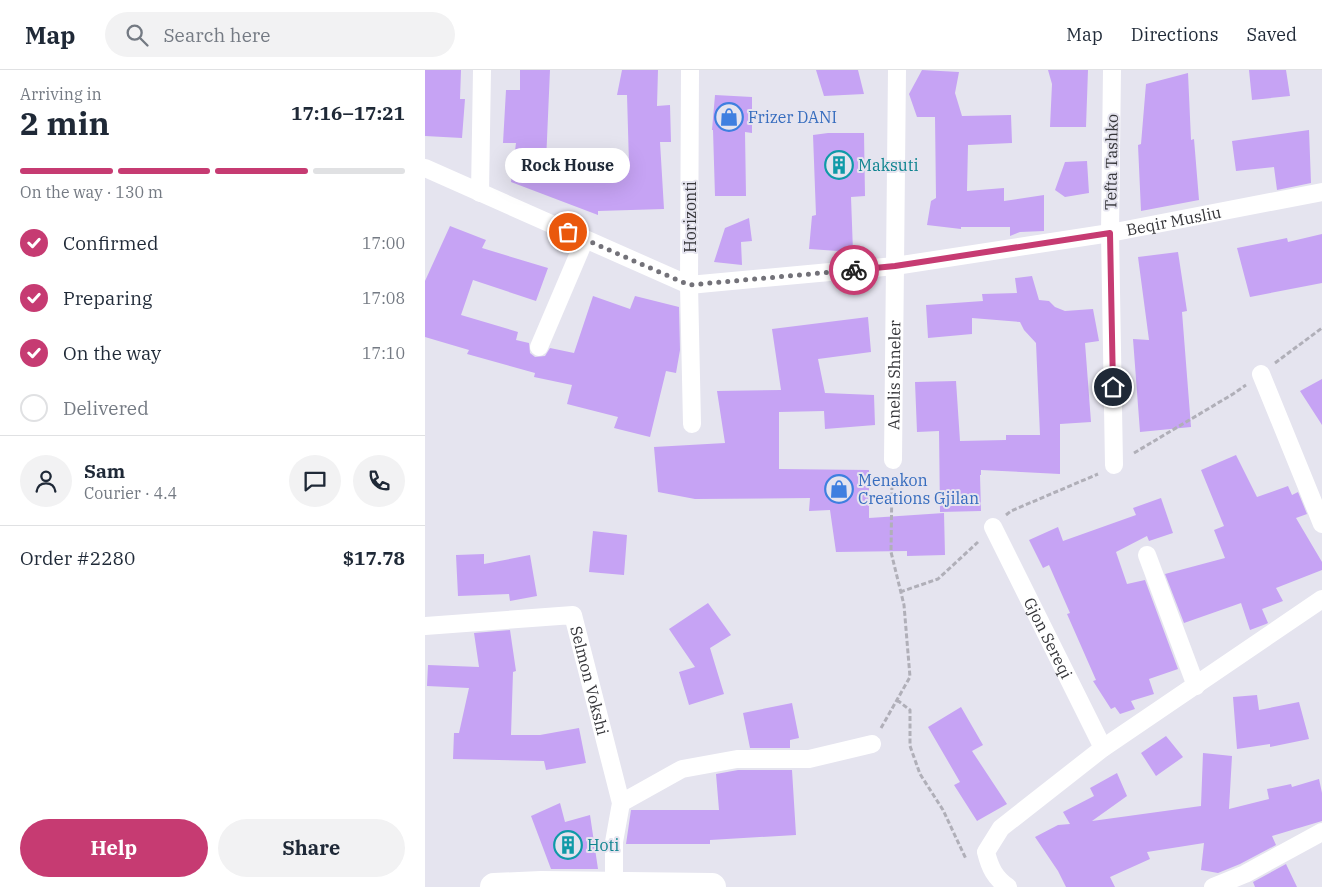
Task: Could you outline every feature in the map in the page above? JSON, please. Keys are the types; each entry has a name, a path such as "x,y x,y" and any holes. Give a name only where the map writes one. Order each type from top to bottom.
{"main road":[{"path":"494,887 712,887"}],"street":[{"path":"480,193 483,70"},
{"name":"Horizonti","path":"690,70 689,285 692,424"},
{"name":"Anelis Shneler","path":"893,460 897,70"},
{"name":"Tefta Tashko","path":"1112,70 1110,233 1114,464"},
{"name":"Beqir Musliu","path":"425,168 689,285 895,266 1110,233 1322,192"},
{"path":"539,347 585,239"},
{"path":"1261,374 1322,524"},
{"name":"Gjon Sereqi","path":"993,527 1103,748"},
{"path":"1147,555 1196,686"},
{"path":"1009,887 999,881 990,868 987,852 1001,828 1103,748 1322,598"},
{"name":"Selmon Vokshi","path":"425,626 573,616 621,803 614,842 614,886"},
{"path":"621,803 682,769 737,758 809,759 872,744"},
{"path":"1213,887 1245,874 1322,832"}],"path":[{"path":"872,744 910,677 904,605 891,552 893,460"},
{"path":"897,700 911,710 910,746 921,774 943,810 970,868 987,852"}],"building":[{"path":"425,70 461,70 460,99 465,99 462,138 425,136"},
{"path":"520,70 550,70 546,162 569,167 619,173 619,164 629,164 627,95 617,95 622,70 658,70 657,106 670,105 671,142 660,142 664,209 598,211 598,215 511,182 516,143 503,143 506,90 520,90"},
{"path":"816,70 858,70 864,94 824,96"},
{"path":"922,70 959,72 955,93 962,116 1011,115 1012,143 968,145 967,191 1004,188 1004,201 1044,195 1044,231 1020,232 1010,236 1010,227 961,227 961,229 927,225 931,201 936,198 935,117 917,117 909,94"},
{"path":"1048,70 1088,70 1086,127 1050,127 1052,84"},
{"path":"1249,70 1286,70 1290,96 1252,100"},
{"path":"1188,73 1191,140 1194,139 1199,200 1141,211 1138,145 1141,144 1146,84"},
{"path":"715,95 752,97 752,133 745,132 746,196 715,196 712,130"},
{"path":"1309,130 1311,183 1277,190 1274,167 1236,171 1232,141"},
{"name":"Maksuti","path":"864,133 865,196 851,197 853,252 809,249 812,216 816,215 813,135"},
{"path":"1087,161 1089,193 1065,197 1055,190 1065,162"},
{"path":"749,218 752,241 741,242 742,265 714,262 725,228"},
{"path":"450,226 486,240 482,248 548,268 536,301 473,280 461,315 518,332 516,340 529,343 530,353 535,357 545,356 550,348 574,353 593,296 630,309 635,296 679,307 680,350 676,373 666,371 650,437 614,428 618,417 567,404 572,385 534,377 535,373 467,354 469,350 425,337 425,281"},
{"path":"1322,234 1322,283 1250,297 1237,248 1287,238 1288,242"},
{"path":"1178,252 1187,311 1182,312 1191,427 1140,432 1133,339 1149,340 1138,257"},
{"path":"1032,276 1039,300 1049,301 1055,307 1065,311 1093,309 1099,341 1085,343 1091,422 1060,424 1060,474 981,470 981,511 940,512 939,431 917,432 915,382 956,381 960,441 1006,440 1006,435 1040,435 1036,343 1024,330 1020,322 972,318 972,334 928,338 926,305 983,301 982,294 1017,293 1015,278"},
{"path":"868,317 871,352 818,359 825,393 874,395 875,425 825,429 824,411 779,412 779,469 869,470 869,518 944,513 945,555 907,556 907,551 836,552 830,510 809,511 810,498 695,499 658,492 654,447 725,443 717,391 781,390 772,329"},
{"path":"1322,379 1322,425 1300,391"},
{"path":"1236,455 1257,497 1288,486 1292,495 1298,492 1307,514 1296,518 1322,562 1322,570 1276,588 1283,601 1262,609 1268,623 1266,624 1250,630 1241,603 1184,623 1165,574 1225,558 1214,530 1224,526 1201,470"},
{"path":"1161,498 1173,533 1149,541 1147,536 1116,552 1127,584 1145,580 1178,669 1149,679 1154,694 1131,701 1135,709 1120,714 1115,707 1111,709 1093,681 1096,680 1067,614 1070,613 1049,565 1043,568 1029,540 1058,527 1063,541 1136,515 1133,508"},
{"path":"593,531 627,535 624,575 589,572"},
{"path":"484,554 484,564 530,555 537,596 510,601 509,594 458,596 456,555"},
{"path":"708,603 731,635 710,648 724,694 689,705 679,672 695,667 669,629"},
{"path":"510,630 516,671 513,672 511,735 540,735 579,728 586,763 546,770 544,761 453,759 454,733 459,733 469,688 427,686 428,665 479,667 474,633"},
{"path":"1257,695 1259,710 1299,702 1309,739 1270,747 1270,744 1237,749 1233,697"},
{"path":"792,703 799,738 790,740 790,748 750,748 743,713"},
{"path":"961,707 983,745 972,751 1007,804 977,821 954,785 960,782 928,727"},
{"path":"1166,736 1183,757 1156,776 1141,753"},
{"path":"1203,753 1232,756 1229,809 1269,799 1267,789 1291,784 1292,787 1319,779 1322,793 1322,821 1272,836 1276,845 1218,873 1201,870 1204,843 1147,852 1150,859 1110,877 1115,887 1066,887 1058,871 1035,837 1058,825 1070,824 1063,812 1094,796 1090,788 1117,773 1127,796 1092,821 1201,806"},
{"path":"738,770 792,770 796,835 710,840 710,844 626,844 631,810 719,810 716,774"},
{"name":"Hoti","path":"560,803 565,822 590,815 598,869 551,869 531,816"},
{"path":"1286,864 1297,887 1255,887 1253,882"}],"way so far":[{"path":"568,232 689,285 854,270"}],"place":[{"name":"Frizer DANI","path":"729,117"},
{"name":"Maksuti","path":"839,165"},
{"name":"Rock House","path":"568,232"},
{"name":"Menakon Creations Gjilan","path":"839,489"},
{"name":"Hoti","path":"568,845"}],"route":[{"path":"854,270 895,266 1110,233 1113,387"}]}
